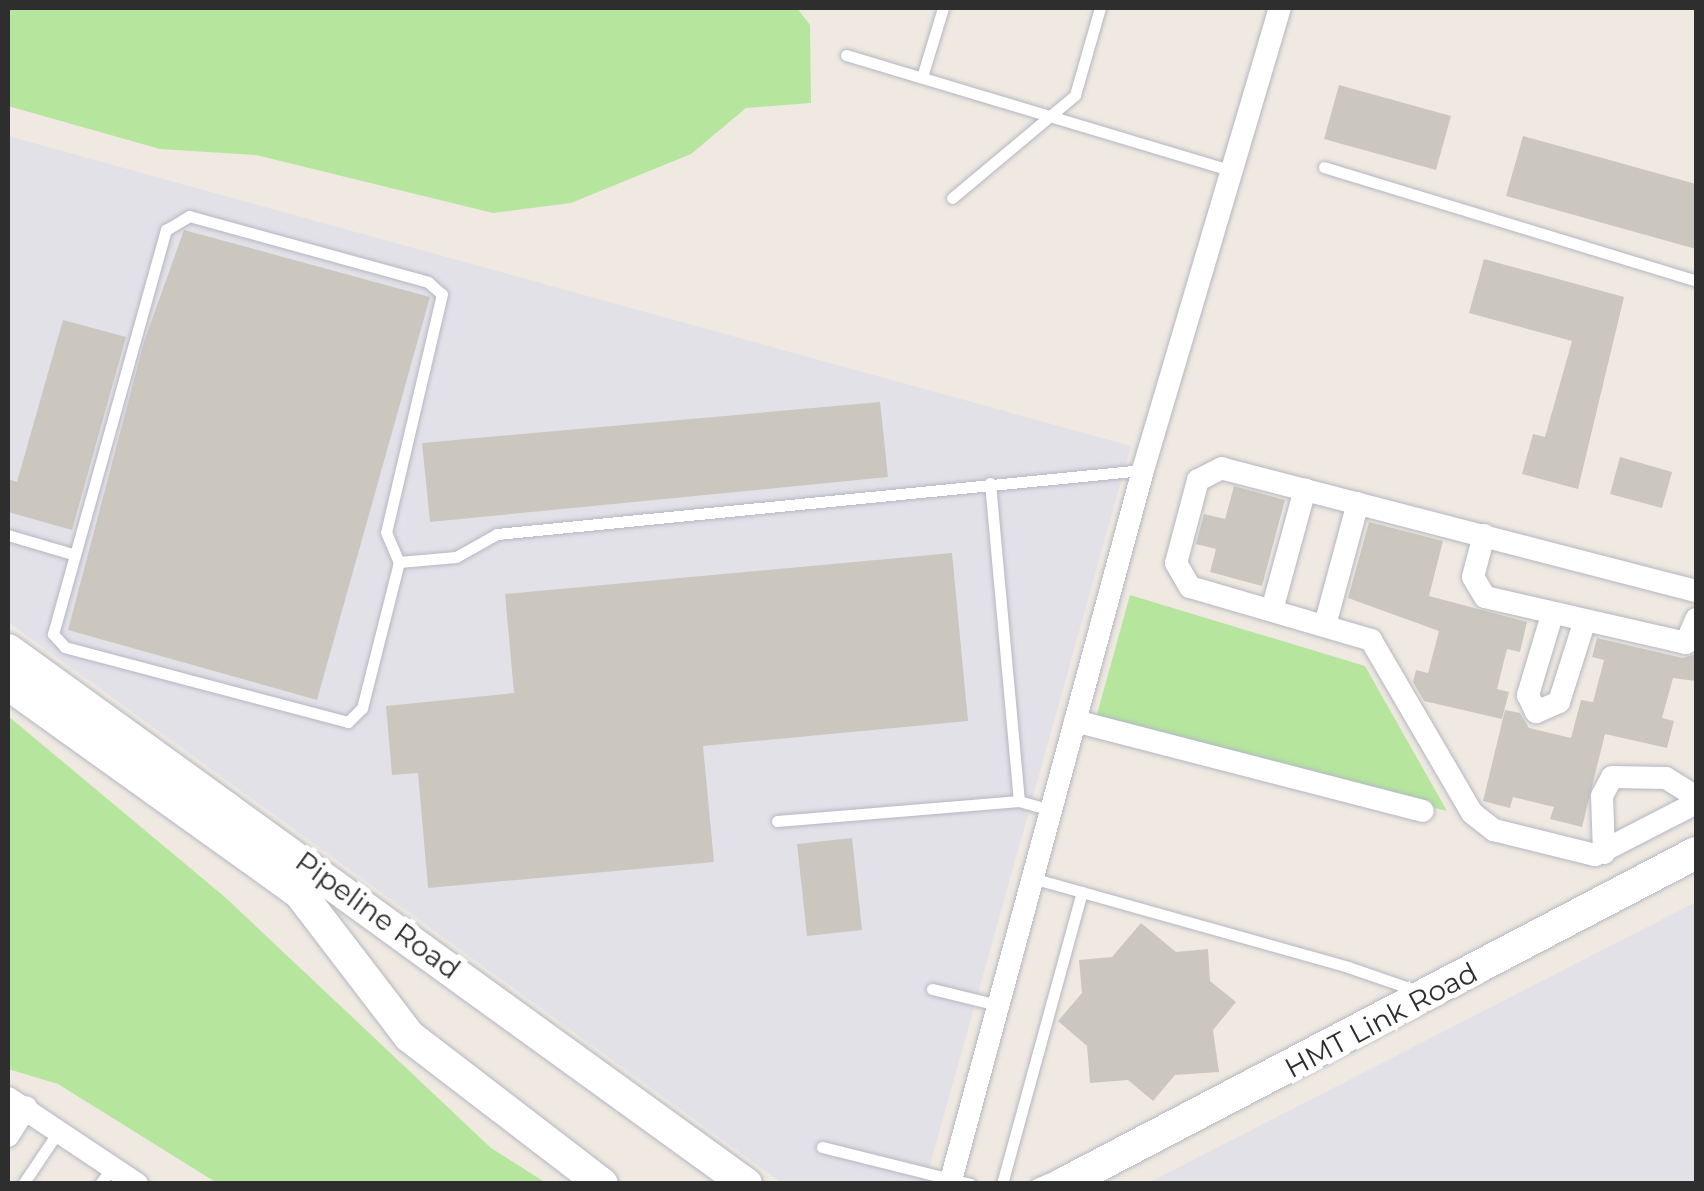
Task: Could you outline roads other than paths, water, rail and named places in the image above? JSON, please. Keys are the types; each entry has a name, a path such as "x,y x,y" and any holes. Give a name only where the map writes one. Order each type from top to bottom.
{"main road":[{"name":"Pipeline Road","path":"8,650 746,1184"},
{"name":"Pipeline Road","path":"8,684 300,892 409,1036 602,1184"},
{"name":"HMT Link Road","path":"1063,1184 1200,1107 1691,856"}],"street":[{"path":"957,1182 998,1005 1143,470 1280,8"},
{"path":"1604,853 1602,796 1612,777 1666,778 1696,800 1604,853 1583,855 1481,824 1380,650 1326,625 1190,587 1176,573 1198,480 1222,468 1696,591"},
{"path":"1272,610 1305,490"},
{"path":"1326,625 1358,503"},
{"path":"1484,535 1477,592 1584,623 1686,643 1696,619"},
{"path":"1552,615 1528,695 1536,712 1559,702 1584,623"},
{"path":"1075,721 1423,811"},
{"path":"1665,820 1691,856"},
{"path":"1632,838 1654,876"},
{"path":"8,1136 17,1102 61,1128 120,1178"}],"lane":[{"path":"922,77 943,8"},
{"path":"952,198 1075,96 1100,8"},
{"path":"846,55 1232,172"},
{"path":"1324,167 1696,281"},
{"path":"182,216 428,282 442,294 386,532 399,562 362,708 336,722 57,642 52,627 72,554 166,230 182,216"},
{"path":"399,562 456,557 497,534 1143,470"},
{"path":"990,483 1019,801"},
{"path":"8,535 72,554"},
{"path":"778,821 1019,801 1051,810"},
{"path":"1032,878 1410,991 1258,1077"},
{"path":"1002,1184 1082,892"},
{"path":"932,989 998,1005"},
{"path":"1036,1184 1200,1107"},
{"path":"24,1184 61,1128"},
{"path":"822,1147 957,1182"}]}
